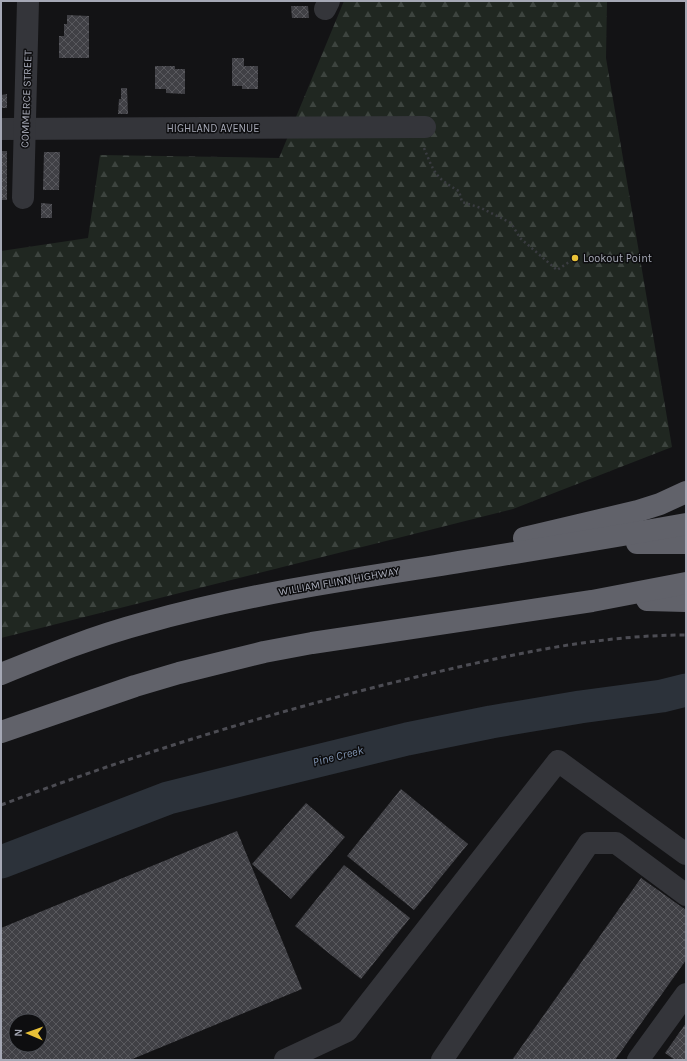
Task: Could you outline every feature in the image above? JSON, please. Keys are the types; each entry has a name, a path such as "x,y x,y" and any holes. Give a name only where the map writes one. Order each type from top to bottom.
{"highway":[{"path":"330,582 618,516 660,504 686,492"},
{"name":"WILLIAM FLINN HIGHWAY","path":"1,674 62,650 142,623 226,602 330,582 566,545 686,524"},
{"path":"566,545 686,543"},
{"path":"653,589 686,578"},
{"path":"1,732 135,686 179,673 264,652 312,643 592,601 686,583"},
{"path":"592,601 686,601"}],"street":[{"name":"COMMERCE STREET","path":"23,198 28,1"},
{"name":"HIGHLAND AVENUE","path":"1,129 419,127"},
{"path":"285,1060 347,1031 558,761 686,854"},
{"path":"442,1060 589,843 616,843 686,895"},
{"path":"638,1060 686,994"}],"path":[{"path":"419,127 417,137 424,146 436,174 445,183 459,191 462,202 481,208 511,223 520,238 557,270 575,258"}],"green space":[{"path":"344,1 607,1 606,58 672,447 513,509 1,638 1,251 88,238 100,155 279,158"}],"building":[{"path":"291,6 308,6 309,18 292,18"},
{"path":"67,15 89,16 89,58 59,58 59,36 64,36 64,24 67,24"},
{"path":"232,58 244,58 244,66 258,66 258,89 242,89 242,86 232,86"},
{"path":"155,66 175,66 175,69 185,69 185,94 166,93 166,89 155,89"},
{"path":"121,88 127,88 128,114 118,114 119,99 121,99"},
{"path":"7,94 7,108 1,108 1,95"},
{"path":"1,151 7,151 7,200 1,200"},
{"path":"44,152 60,152 59,190 43,190"},
{"path":"41,203 52,204 52,218 41,218"},
{"path":"401,789 468,844 414,910 347,856"},
{"path":"306,803 345,837 291,899 252,864"},
{"path":"237,831 302,989 130,1060 1,1060 1,928"},
{"path":"344,865 410,918 361,979 295,926"},
{"path":"641,878 686,910 686,960 615,1060 512,1060"},
{"path":"686,1023 686,1060 675,1060 665,1053"}],"waterway":[{"name":"Pine Creek","path":"1,862 168,798 407,739 491,722 580,707 662,696 686,690"}],"railway":[{"path":"1,805 154,751 258,719 363,690 516,654 550,648 618,639 686,635"}],"place":[{"name":"Lookout Point","path":"575,258"}]}
